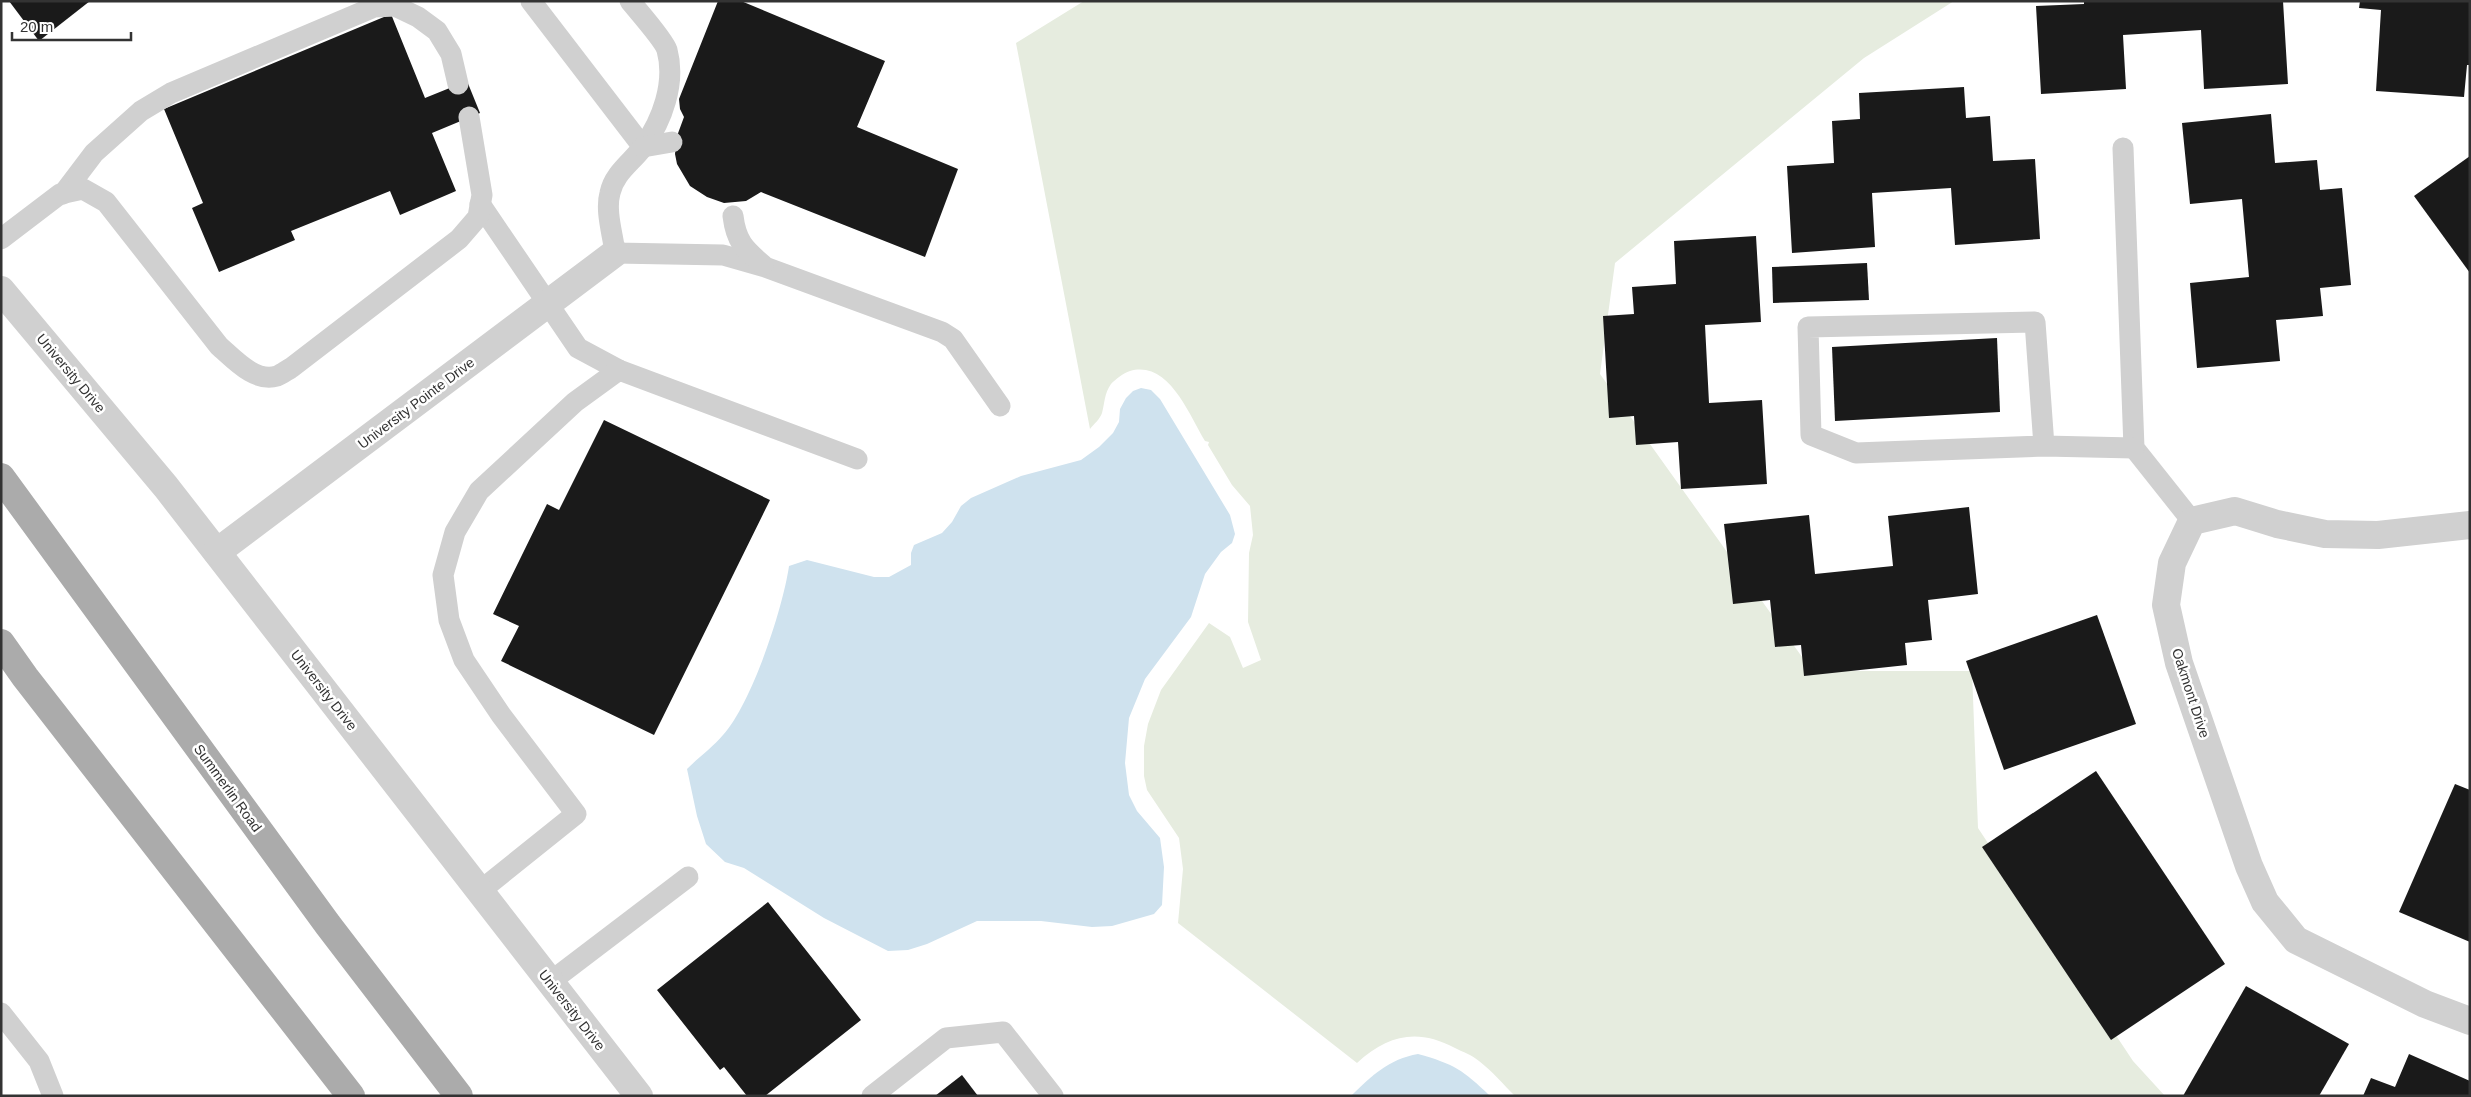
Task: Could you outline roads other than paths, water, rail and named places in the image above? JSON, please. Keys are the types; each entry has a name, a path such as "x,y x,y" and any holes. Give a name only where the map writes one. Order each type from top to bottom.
{"main road":[{"path":"1,455 191,737"},
{"name":"Summerlin Road","path":"1,477 328,925 459,1096"},
{"path":"1,645 351,1096"}],"street":[{"name":"University Pointe Drive","path":"217,552 615,253"},
{"name":"University Drive","path":"1,290 166,486 638,1096"},
{"path":"2192,521 2235,511 2277,524 2325,534 2378,535 2470,525"},
{"name":"Oakmont Drive","path":"2192,521 2172,562 2166,605 2179,663 2249,866 2265,902 2296,940 2426,1004 2470,1022"}],"lane":[{"path":"530,1 643,147"},
{"path":"630,1 667,48 669,74 667,98 660,119 643,147 616,178 609,193 609,210 615,253 723,255 765,267 942,332 953,339 1000,406"},
{"path":"63,194 94,153 142,112 171,93 374,7 395,6 418,17 437,31 452,54 458,84"},
{"path":"1,239 60,194 83,189 106,202 219,346 240,364 260,376 277,376 291,368 459,239 478,217 482,195 469,117"},
{"path":"643,147 672,142"},
{"path":"2123,148 2134,448 2192,521"},
{"path":"480,204 578,348 619,370 857,459"},
{"path":"733,216 735,233 745,250 765,267"},
{"path":"2044,446 2035,322 1808,327 1811,435 1856,452 2044,446 2134,448"},
{"path":"480,892 576,814 501,715 464,660 449,620 443,575 455,532 480,491 575,402 619,370"},
{"path":"550,982 688,878"},
{"path":"1,1013 39,1061 53,1096"},
{"path":"872,1096 946,1038 1003,1032 1053,1096"}],"water":[{"path":"1141,388 1151,390 1160,399 1230,515 1235,534 1232,543 1221,552 1205,574 1191,617 1145,679 1129,718 1125,763 1129,795 1137,811 1160,838 1164,867 1162,905 1154,914 1112,926 1092,927 1041,921 977,921 927,944 908,950 888,951 824,918 744,868 725,862 706,844 697,816 687,769 723,735 745,701 765,654 786,584 789,566 807,560 874,577 889,577 911,565 911,553 914,545 942,533 952,522 961,506 971,498 1021,476 1081,460 1099,447 1113,433 1119,422 1120,409 1126,398 1133,391"},
{"path":"1418,1054 1441,1061 1457,1069 1490,1096 1351,1096 1381,1069 1398,1060"}]}
